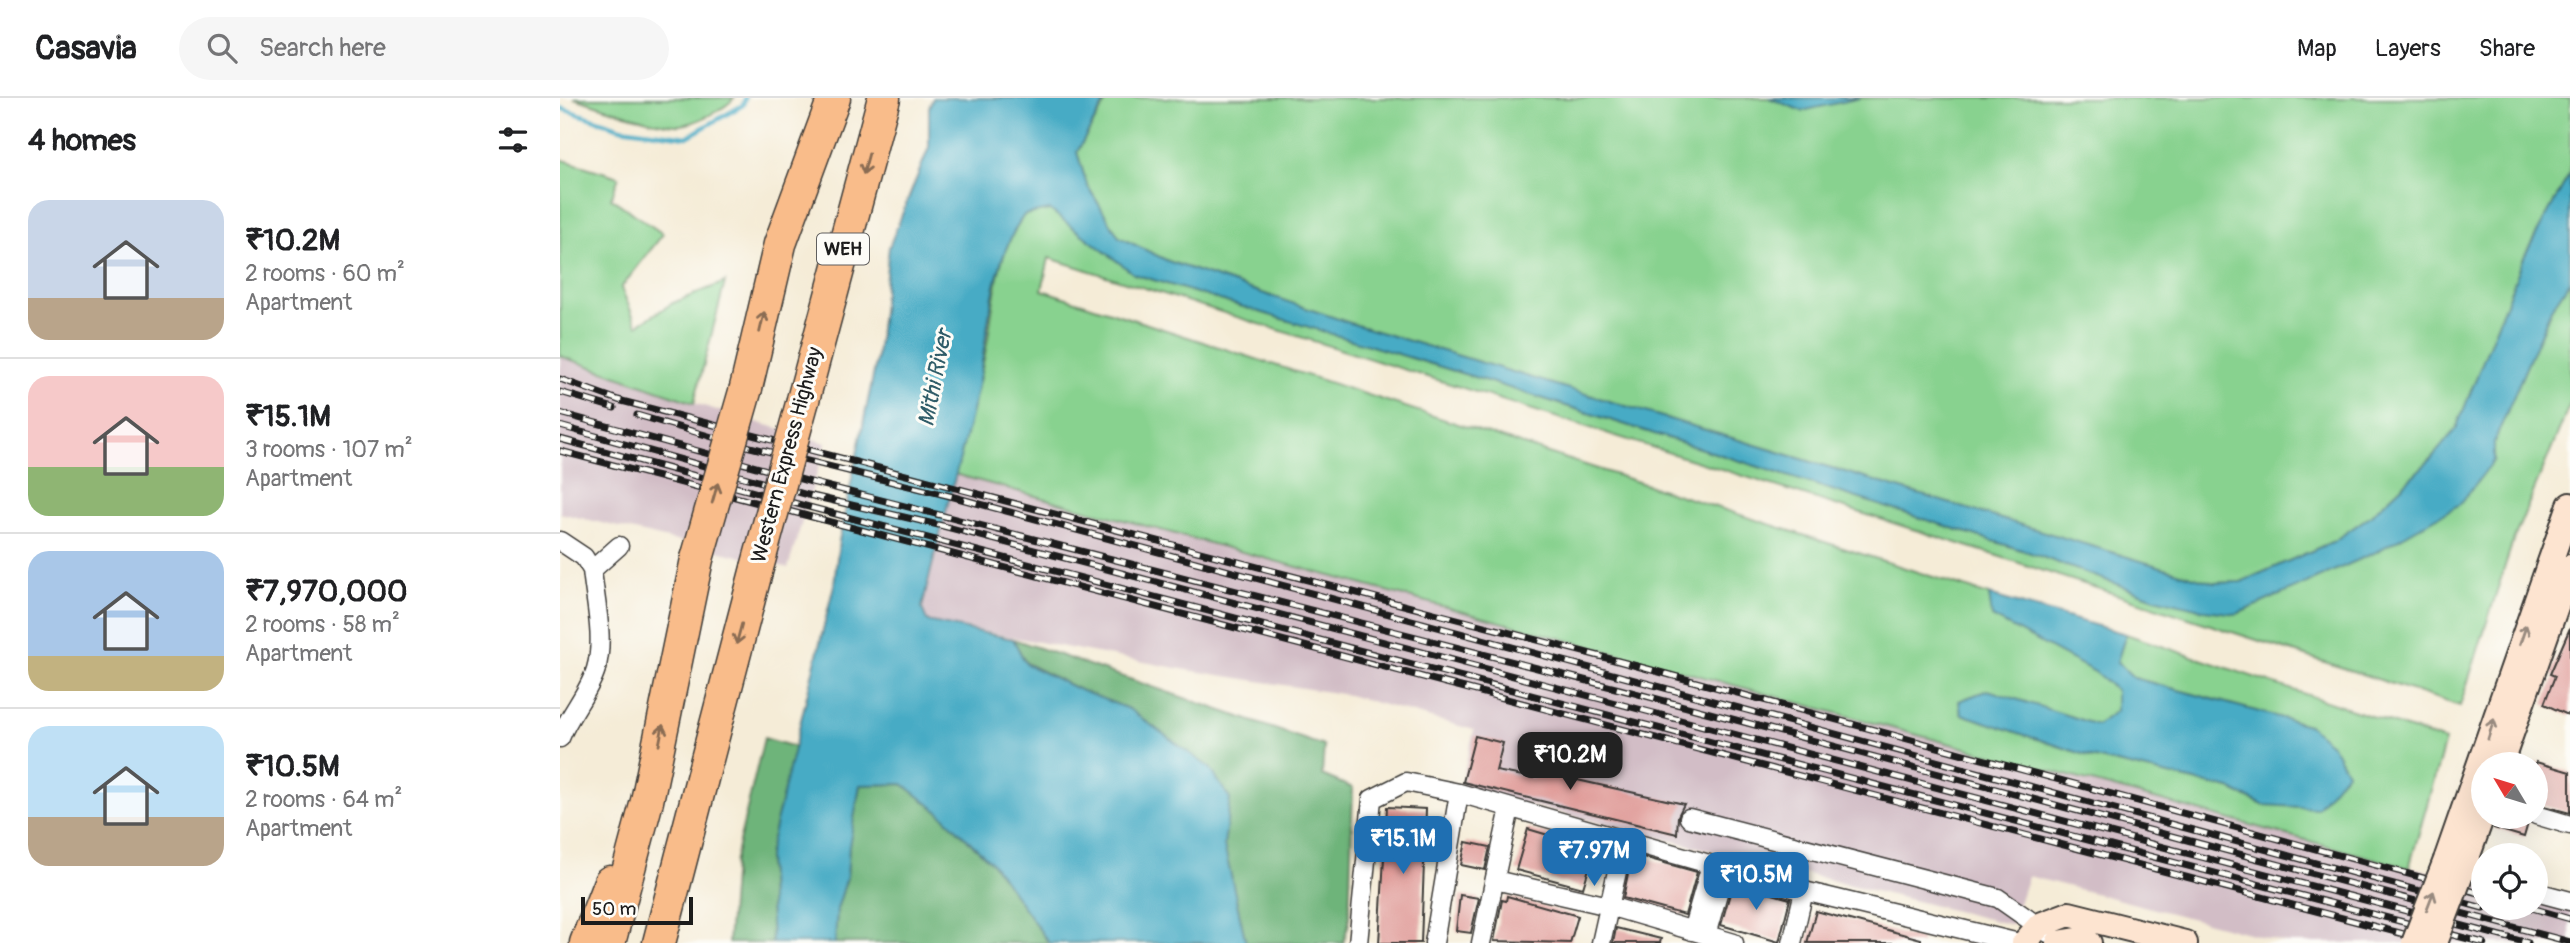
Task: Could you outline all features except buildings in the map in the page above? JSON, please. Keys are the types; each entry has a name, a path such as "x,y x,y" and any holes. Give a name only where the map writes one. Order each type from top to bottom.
{"highway":[{"path":"780,244 812,98"},
{"name":"WEH","path":"603,939 647,802 696,559 746,388 780,244 834,98"},
{"name":"Western Express Highway","path":"692,813 884,98"},
{"path":"659,943 692,813"},
{"path":"681,943 692,813"}],"main road":[{"path":"2497,752 2570,505"},
{"path":"2510,702 2570,567"},
{"path":"2435,943 2455,863 2471,822"},
{"path":"2414,943 2473,830"},
{"path":"2028,937 2069,914 2185,943"},
{"path":"2058,943 2077,940 2089,943"}],"street":[{"path":"560,541 584,557 592,570 599,643 596,671 567,718 560,738"},
{"path":"592,570 619,546"},
{"path":"1358,943 1372,799 1406,782 1459,793 1804,891 2058,943"},
{"path":"1434,943 1459,793"},
{"path":"1481,943 1510,808"},
{"path":"1689,818 1998,898 2028,937"},
{"path":"2548,819 2570,825"},
{"path":"1601,943 1624,840"},
{"path":"1701,936 1718,867"},
{"path":"1495,880 1609,906 1701,936 1734,943"},
{"path":"1792,943 1804,891"},
{"path":"2548,895 2570,901"}],"shaded area":[{"path":"560,356 694,403 826,443 788,568 560,513"},
{"path":"954,474 2471,883 2471,920 2548,920 2548,902 2570,907 2570,943 2286,943 2028,876 2012,925 1460,788 1474,730 1348,695 1187,670 927,621 922,608"}],"green space":[{"path":"574,98 734,98 710,115 694,122 671,125"},
{"path":"1108,98 2570,98 2570,173 2525,255 2456,429 2429,461 2370,516 2334,541 2241,582 2214,583 1353,324 1168,261 1119,237 1087,185 1077,152"},
{"path":"560,159 619,177 611,198 663,234 621,288 637,325 673,303 725,282 694,403 560,356"},
{"path":"1050,209 1134,274 1484,380 2031,553 2155,598 2237,614 2281,594 2494,460 2494,442 2551,309 2570,281 2570,404 2513,541 2460,706 1979,550 1049,258 1042,290 1989,595 1993,617 2096,672 2116,690 2116,711 2097,725 1988,690 1959,701 1961,714 2095,758 2230,789 2263,805 2308,725 2134,678 2117,662 2126,634 2445,741 2409,868 954,474 977,389 1002,260 1024,215"},
{"path":"1013,639 1324,746 1322,775 1353,788 1349,923 1343,943 1246,943 1224,845 1230,799 1129,709 1082,691 1026,663"},
{"path":"764,738 795,747 768,855 772,943 728,943 734,863"},
{"path":"903,784 939,812 992,863 1049,943 835,943 837,909 847,877 849,846 860,785"}],"water":[{"name":"Mithi River","path":"933,98 1107,98 1077,152 1087,185 1119,237 1168,261 1353,324 2214,583 2241,582 2334,541 2370,516 2429,461 2456,429 2525,255 2570,173 2570,281 2551,309 2494,442 2494,460 2460,504 2374,553 2237,614 2204,610 2155,598 2031,553 1484,380 1134,274 1050,210 1024,215 1012,234 997,278 976,395 922,608 927,621 1013,639 1026,664 1082,691 1129,709 1210,768 1230,799 1224,845 1246,943 1049,943 992,863 939,812 903,784 860,785 849,846 847,877 837,909 835,943 772,943 768,855 834,585 839,541 877,357 889,247 929,147 929,107"},
{"path":"1769,98 1860,98 1802,111"},
{"path":"1989,595 2126,634 2117,662 2134,678 2308,725 2332,745 2347,772 2317,808 2263,805 2230,789 2095,758 1961,714 1959,701 1988,690 2097,725 2116,711 2116,690 2095,672 1992,617"}],"waterway":[{"path":"560,108 621,128 687,137 743,105 745,98"}],"railway":[{"path":"560,379 618,400 1622,662 2471,891"},
{"path":"560,392 614,408"},
{"path":"560,413 811,482 1631,692 2570,942"},
{"path":"637,415 726,441 954,497 2471,905"},
{"path":"560,426 808,495 943,526 2528,943"},
{"path":"560,439 805,506 2484,943"},
{"path":"560,451 2438,943"},
{"path":"2548,913 2570,919"}]}
